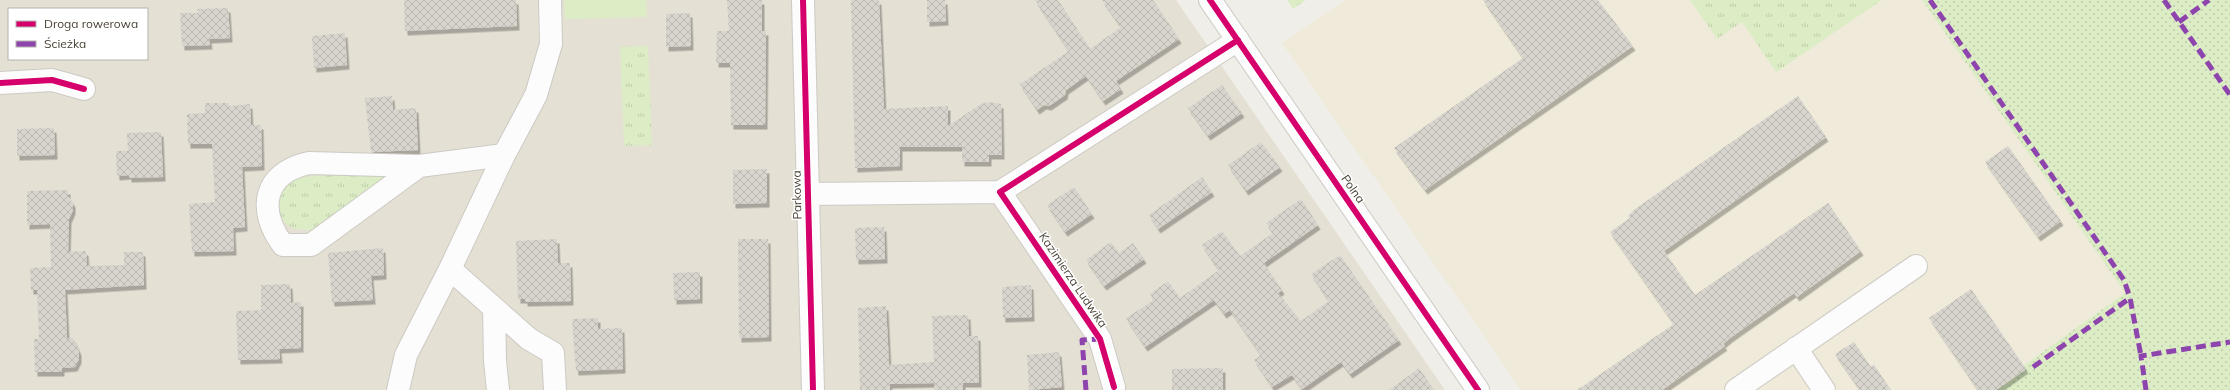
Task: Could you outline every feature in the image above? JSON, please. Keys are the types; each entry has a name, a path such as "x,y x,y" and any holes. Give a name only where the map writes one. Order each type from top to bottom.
{"street":[{"path":"398,390 406,355 450,270 504,155 536,95 551,44 550,0"},
{"name":"Parkowa","path":"803,0 813,390"},
{"name":"Polna","path":"1210,0 1478,390"},
{"path":"808,194 1000,192 1238,40"},
{"path":"0,83 52,80 84,89"},
{"path":"419,166 311,245 283,245 273,232 268,216 268,196 276,179 294,166 309,163 419,166 504,155"},
{"name":"Kazimierza Ludwika","path":"1000,192 1100,339 1114,387"},
{"path":"1736,390 1916,266"},
{"path":"450,270 529,339 553,353 555,390"},
{"path":"494,308 495,361 498,390"},
{"path":"1796,348 1824,390"}],"shaded area":[{"path":"0,0 1176,0 1445,390 0,390"},
{"path":"1345,0 1922,0 2125,293 2023,366 2026,370 1996,390 1521,390 1282,43"}],"green space":[{"path":"564,0 646,0 647,17 565,19"},
{"path":"1287,0 1306,0 1293,9"},
{"path":"1690,0 1882,0 1776,72 1742,22 1717,39"},
{"path":"1922,0 2230,0 2230,390 1996,390 2025,370 2023,366 2125,293"},
{"path":"648,46 652,145 624,146 620,47"},
{"path":"323,175 385,175 332,224 316,231 292,228 276,216 276,198 287,179"}],"building":[{"path":"404,0 516,0 517,26 405,31"},
{"path":"727,0 762,0 762,31 766,31 765,125 731,125 730,63 716,63 717,31 729,31"},
{"path":"851,0 879,0 884,109 948,106 948,126 981,104 989,102 1001,104 1002,155 989,155 989,162 962,162 962,147 900,147 900,166 855,168"},
{"path":"927,0 945,0 946,21 927,22"},
{"path":"1035,0 1058,0 1090,49 1121,27 1102,0 1153,0 1179,39 1116,81 1121,89 1103,101 1086,76 1066,90 1065,95 1049,106 1044,105 1037,110 1020,84 1069,51"},
{"path":"1483,0 1598,0 1633,46 1425,190 1394,148 1523,58"},
{"path":"228,8 230,38 209,39 210,45 182,46 180,13 198,13 197,9"},
{"path":"690,13 691,46 666,47 666,14"},
{"path":"345,33 347,65 314,68 312,36"},
{"path":"1222,85 1242,113 1208,136 1188,108"},
{"path":"392,96 393,110 416,108 418,150 371,152 365,98"},
{"path":"1798,96 1826,137 1664,251 1695,295 1828,203 1861,251 1797,297 1794,293 1730,338 1723,344 1725,346 1662,390 1577,390 1674,324 1610,232 1630,218 1628,216 1635,209"},
{"path":"205,103 229,103 229,106 250,104 251,125 261,125 262,166 242,167 245,227 233,228 234,251 192,252 189,204 215,202 212,144 188,144 187,114 205,113"},
{"path":"54,128 55,155 17,156 17,129"},
{"path":"161,132 163,177 129,178 129,175 117,176 116,151 128,151 127,133"},
{"path":"1261,142 1280,167 1246,191 1228,165"},
{"path":"2008,146 2061,221 2038,237 1985,162"},
{"path":"767,169 767,203 733,204 733,170"},
{"path":"1202,177 1212,192 1158,229 1149,215"},
{"path":"1074,187 1092,214 1065,232 1047,205"},
{"path":"68,190 68,196 73,203 73,210 69,219 68,252 86,251 87,266 124,265 124,252 143,252 144,285 65,290 67,338 73,338 79,351 79,359 75,367 62,368 62,372 35,372 34,339 39,339 37,290 31,290 30,268 51,267 50,224 27,225 27,191"},
{"path":"1301,199 1318,225 1264,263 1282,290 1278,293 1301,321 1329,301 1311,274 1340,255 1399,340 1350,374 1341,362 1302,389 1292,375 1272,387 1254,360 1261,355 1230,310 1224,314 1214,300 1145,347 1126,318 1154,300 1150,294 1168,281 1180,298 1219,270 1202,245 1222,231 1240,256 1273,233 1266,223"},
{"path":"884,227 885,259 856,260 855,228"},
{"path":"557,239 558,263 570,263 571,301 525,302 525,299 518,299 516,241"},
{"path":"738,239 768,239 769,337 739,338"},
{"path":"1111,242 1119,253 1133,243 1144,259 1104,286 1086,260"},
{"path":"383,248 384,275 371,276 373,300 332,302 328,253"},
{"path":"700,272 700,299 674,300 673,273"},
{"path":"290,284 291,303 301,302 301,348 279,349 280,359 238,360 236,311 261,310 261,285"},
{"path":"1031,285 1032,317 1003,318 1002,287"},
{"path":"1971,289 2026,369 1996,390 1978,390 1929,318"},
{"path":"886,306 889,365 934,362 932,316 968,315 969,336 978,336 979,383 963,383 963,390 934,390 934,383 890,384 890,390 860,390 858,308"},
{"path":"598,318 598,329 622,328 623,369 576,371 572,319"},
{"path":"1854,342 1871,367 1874,365 1891,390 1860,390 1835,354"},
{"path":"1059,352 1062,387 1029,390 1027,355"},
{"path":"1223,368 1223,390 1172,390 1172,369"},
{"path":"1419,368 1434,390 1389,390 1411,374"}],"marked path":[{"path":"1930,0 2124,280 2130,298"},
{"path":"2164,0 2230,95"},
{"path":"2179,22 2209,0"},
{"path":"2033,367 2130,298 2141,356"},
{"path":"1086,390 1082,340 1100,339"},
{"path":"2146,390 2141,356 2230,342"}],"cycle path":[{"path":"803,0 813,390"},
{"path":"1210,0 1478,390"},
{"path":"1114,387 1100,339 1000,192 1238,40"},
{"path":"0,83 52,80 84,89"}]}
